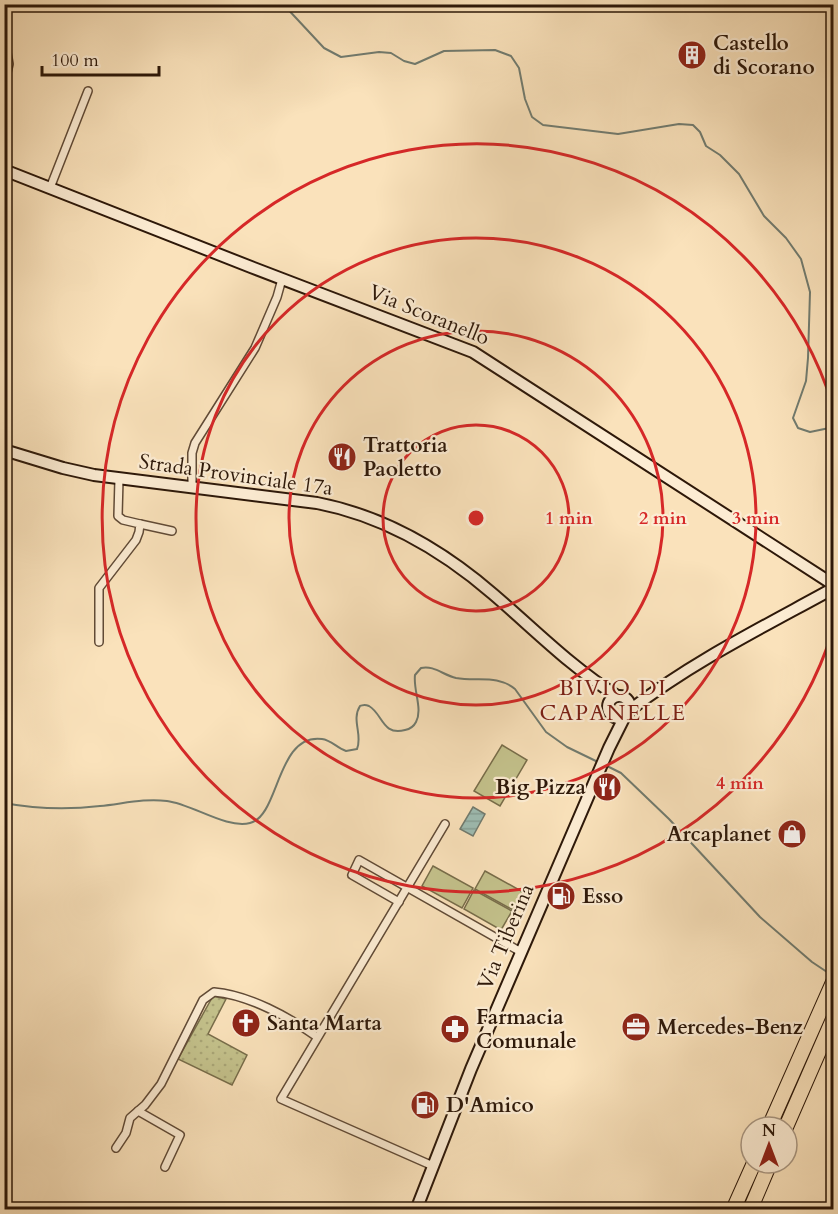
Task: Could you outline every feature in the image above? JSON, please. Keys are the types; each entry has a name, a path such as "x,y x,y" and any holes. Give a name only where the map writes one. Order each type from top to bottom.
{"highway":[{"path":"774,1115 832,984"},
{"path":"791,1115 834,1017"},
{"path":"733,1209 749,1175"},
{"path":"750,1209 765,1175"}],"main road":[{"name":"Via Scoranello","path":"4,170 282,279 452,342 478,355 834,586"},
{"name":"Strada Provinciale 17a","path":"4,450 73,471 119,479 317,502 391,526 427,546 470,575 591,680"},
{"name":"Via Tiberina","path":"416,1209 471,1069 610,746 627,713 654,691 692,667 834,586"},
{"path":"591,680 629,702 627,713 615,717 591,680"},
{"path":"610,746 608,709 611,699 620,696 641,696 654,691"}],"street":[{"path":"4,85 9,69 5,42"},
{"path":"50,188 88,91"},
{"path":"192,488 192,453 195,443 255,348 277,297 282,279"},
{"path":"119,479 119,517 172,531"},
{"path":"99,642 99,588 136,540 140,532 140,524"},
{"path":"433,1166 281,1099 445,824"},
{"path":"399,902 352,875 359,860 521,952"},
{"path":"116,1148 126,1132 130,1118 161,1084 203,1000 214,992 242,998 299,1024 317,1037"},
{"path":"138,1111 180,1135 165,1167"}],"shaded area":[{"path":"502,745 527,760 500,806 474,791"},
{"path":"433,866 473,888 462,908 422,886"},
{"path":"485,871 523,892 513,910 475,889"},
{"path":"474,890 512,911 501,930 464,909"},
{"path":"213,996 226,999 208,1034 247,1055 232,1085 178,1059"}],"water":[{"path":"473,807 485,814 473,836 460,829"}],"waterway":[{"path":"283,4 324,48 341,57 379,52 391,53 404,61 415,64 444,51 495,50 511,56 519,68 525,99 532,117 543,125 618,134 679,124 693,125 700,132 706,146 720,155 739,174 764,216 786,238 801,259 810,292 808,358 806,381 793,418 798,428 810,432 834,427"},
{"path":"4,803 28,807 64,808 158,800 177,803 230,823 250,823 260,817 267,806 287,761 296,749 307,741 322,739 346,751 357,749 359,738 357,717 360,706 369,706 392,730 405,730 413,726 419,711 415,675 421,668 426,667 451,677 494,680 508,684 515,689 546,732 567,747 600,763"},
{"path":"605,765 621,773 669,819 760,917 812,962 833,976"}],"place":[{"name":"Castello di Scorano","path":"692,55"},
{"name":"Trattoria Paoletto","path":"342,457"},
{"name":"Big Pizza","path":"607,787"},
{"name":"Arcaplanet","path":"792,834"},
{"name":"Esso","path":"561,896"},
{"name":"Santa Marta","path":"246,1023"},
{"name":"Mercedes-Benz","path":"636,1027"},
{"name":"Farmacia Comunale","path":"455,1029"},
{"name":"D'Amico","path":"425,1105"}],"district":[{"name":"BIVIO DI CAPANELLE","path":"613,700"}]}
